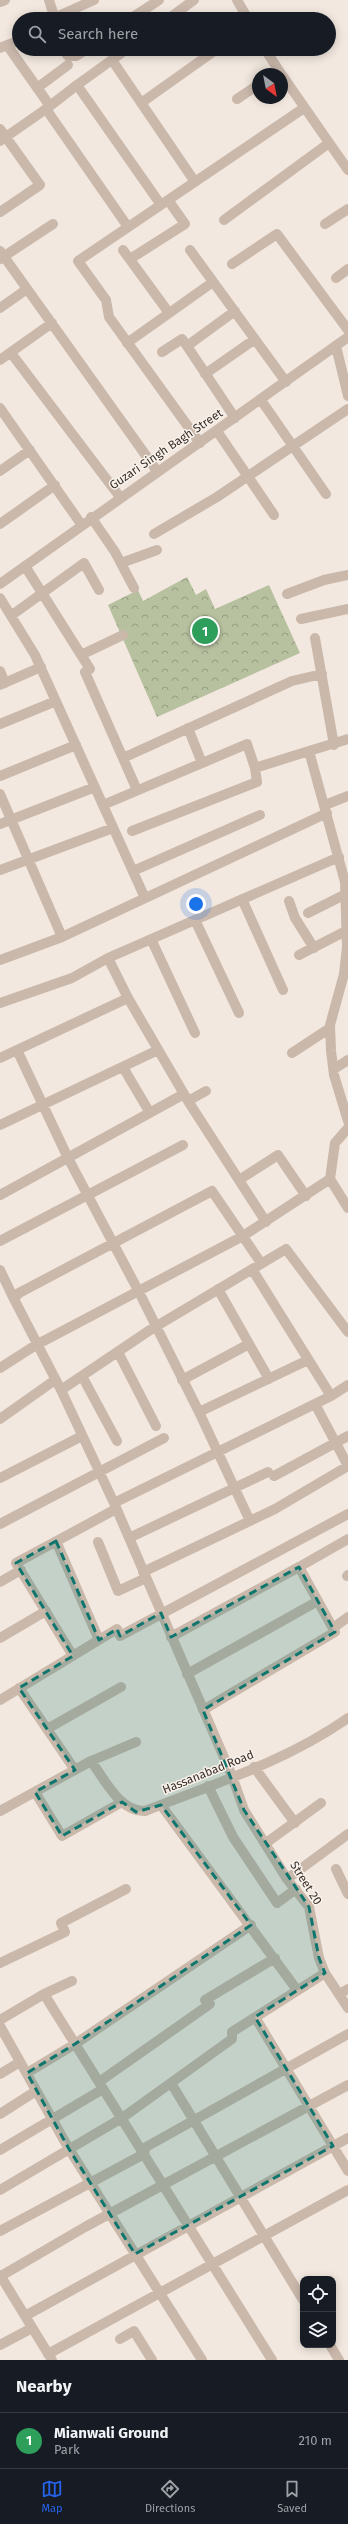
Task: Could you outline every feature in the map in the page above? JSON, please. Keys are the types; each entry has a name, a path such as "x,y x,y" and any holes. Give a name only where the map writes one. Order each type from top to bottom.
{"street":[{"path":"0,2 5,0"},
{"path":"50,0 53,12"},
{"path":"69,12 94,0"},
{"path":"141,12 159,0"},
{"path":"178,12 194,0"},
{"path":"237,0 244,12"},
{"path":"3,46 37,88 48,108 128,227"},
{"path":"3,139 48,108 117,56"},
{"path":"141,102 207,56"},
{"path":"269,56 276,68"},
{"path":"112,60 195,182"},
{"path":"37,88 68,66"},
{"path":"77,85 164,203 185,224 130,259"},
{"path":"288,85 348,170"},
{"path":"237,99 252,89"},
{"path":"200,443 109,317 106,300 78,261 304,108"},
{"path":"0,128 3,139 40,184 0,212"},
{"path":"224,220 329,143"},
{"path":"325,224 348,209"},
{"path":"52,224 1,255 157,471"},
{"path":"232,264 277,234 348,330"},
{"path":"123,250 169,313"},
{"path":"190,250 286,382"},
{"path":"336,278 348,269"},
{"path":"127,343 213,282"},
{"path":"0,308 27,289"},
{"path":"187,346 235,311"},
{"path":"0,360 52,324"},
{"name":"Guzari Singh Bagh Street","path":"0,584 81,524 200,443 348,337"},
{"path":"162,352 182,339 235,418"},
{"path":"205,374 255,339"},
{"path":"336,346 347,390"},
{"path":"11,353 120,497"},
{"path":"261,400 326,494"},
{"path":"154,534 217,497 348,409"},
{"path":"2,415 30,450 81,524"},
{"path":"217,431 274,515"},
{"path":"0,471 30,450"},
{"path":"0,524 55,486"},
{"path":"91,517 121,563 134,588"},
{"path":"121,563 157,550"},
{"path":"12,615 84,563 99,590"},
{"path":"25,566 43,592 90,669 84,672 137,790"},
{"path":"287,594 324,580 348,576"},
{"path":"0,598 12,615 41,667 145,898"},
{"path":"301,619 348,609"},
{"path":"81,655 123,635"},
{"path":"316,638 334,745"},
{"path":"0,671 3,684 41,667"},
{"path":"123,758 292,681 322,674"},
{"path":"0,724 56,701"},
{"path":"188,728 202,763"},
{"path":"255,768 309,751 334,745 348,739"},
{"path":"103,805 247,744 255,768 257,782 132,832"},
{"path":"0,776 76,745"},
{"path":"309,751 346,882 347,938 344,974 336,996 330,1028 334,1069 346,1108 348,1121"},
{"path":"0,824 95,787"},
{"path":"0,794 62,937"},
{"path":"0,960 62,937 145,898 326,809 348,796"},
{"path":"133,871 260,815"},
{"path":"0,870 113,828"},
{"path":"0,1003 72,978 108,958 339,857"},
{"path":"308,913 346,894"},
{"path":"242,899 283,990"},
{"path":"289,901 295,918 314,948"},
{"path":"195,920 240,1013"},
{"path":"299,955 314,948 347,938"},
{"path":"151,939 195,1033"},
{"path":"108,958 128,998 186,1098 266,1222"},
{"path":"336,996 348,992"},
{"path":"0,1058 128,998"},
{"path":"292,1053 330,1028"},
{"path":"17,1050 68,1158 139,1292 155,1327 199,1412 250,1521"},
{"path":"0,1125 158,1050"},
{"path":"334,1069 348,1060"},
{"path":"124,1069 150,1113"},
{"path":"0,1195 150,1113 206,1090"},
{"path":"348,1128 335,1144 330,1179 348,1208"},
{"path":"0,1242 183,1145"},
{"path":"239,1180 278,1155 306,1196"},
{"path":"0,1368 36,1345 243,1236 330,1179"},
{"path":"14,1299 19,1293 212,1191 261,1263"},
{"path":"61,1390 155,1327 286,1249 348,1332"},
{"path":"252,1269 331,1396"},
{"name":"Street 20","path":"0,1270 36,1345 61,1390 115,1506 232,1776 244,1810 266,1843 287,1879 309,1907 319,1958 325,1973 343,1991 348,2008"},
{"path":"218,1289 269,1379"},
{"path":"182,1380 249,1344"},
{"path":"118,1352 156,1426"},
{"path":"199,1412 308,1360"},
{"path":"82,1376 117,1441"},
{"path":"0,1419 55,1380"},
{"path":"73,1656 16,1563 217,1450 315,1404 348,1385"},
{"path":"98,1542 118,1591 145,1575 250,1521 348,1466 315,1404"},
{"path":"0,1478 82,1436"},
{"path":"129,1538 234,1487 271,1474 348,1436"},
{"path":"0,1524 164,1438"},
{"path":"0,1700 117,1629 120,1636 348,1514"},
{"path":"171,1637 348,1539"},
{"path":"56,1541 99,1640"},
{"path":"203,1710 335,1632 299,1566"},
{"path":"0,1582 21,1570"},
{"path":"187,1674 318,1601"},
{"path":"0,1638 46,1611"},
{"path":"333,1628 348,1617"},
{"path":"47,1729 121,1687"},
{"path":"19,1688 75,1770"},
{"name":"Hassanabad Road","path":"91,1761 122,1802 136,1812 145,1811 286,1755 323,1736 348,1718"},
{"path":"2,1806 35,1792 91,1761 136,1742"},
{"path":"254,1768 295,1823"},
{"path":"208,1786 233,1838 277,1903 296,1889"},
{"path":"35,1792 62,1836 122,1802"},
{"path":"266,1843 321,1803"},
{"path":"161,1805 251,1925 297,1990"},
{"path":"287,1879 348,1834"},
{"path":"336,1869 348,1894"},
{"path":"0,1962 65,1932 61,1922 126,1889"},
{"path":"27,2074 75,2044 251,1925"},
{"path":"0,2150 101,2086 210,2004 206,2000 275,1958"},
{"path":"0,2190 122,2118 232,2039 232,2032 325,1973"},
{"path":"0,2020 44,1994 72,1981"},
{"path":"44,1994 122,2118 210,2263 272,2360"},
{"path":"255,2017 348,2171"},
{"path":"1,2031 90,2184 202,2360"},
{"path":"0,2231 144,2154 146,2147 348,2034"},
{"path":"0,2074 20,2062"},
{"path":"171,2083 300,2295"},
{"path":"348,2085 0,2275 50,2357 158,2292 348,2190"},
{"path":"0,2114 36,2091"},
{"path":"25,2316 187,2225 348,2138"},
{"path":"0,2345 32,2328"},
{"path":"120,2339 134,2331 152,2360"},
{"path":"332,2348 339,2360"}],"highlighted area":[{"path":"56,1541 99,1640 117,1629 120,1636 161,1613 171,1637 299,1567 335,1632 203,1710 244,1810 309,1907 319,1958 325,1973 255,2017 333,2146 135,2254 69,2149 27,2073 75,2044 251,1925 161,1805 136,1812 122,1802 62,1836 35,1792 75,1770 19,1688 73,1656 16,1563"}],"green space":[{"path":"187,577 196,595 206,589 215,609 269,585 300,653 157,717 108,605 138,590 143,601"}],"place":[{"name":"Mianwali Ground","path":"205,631"}]}
